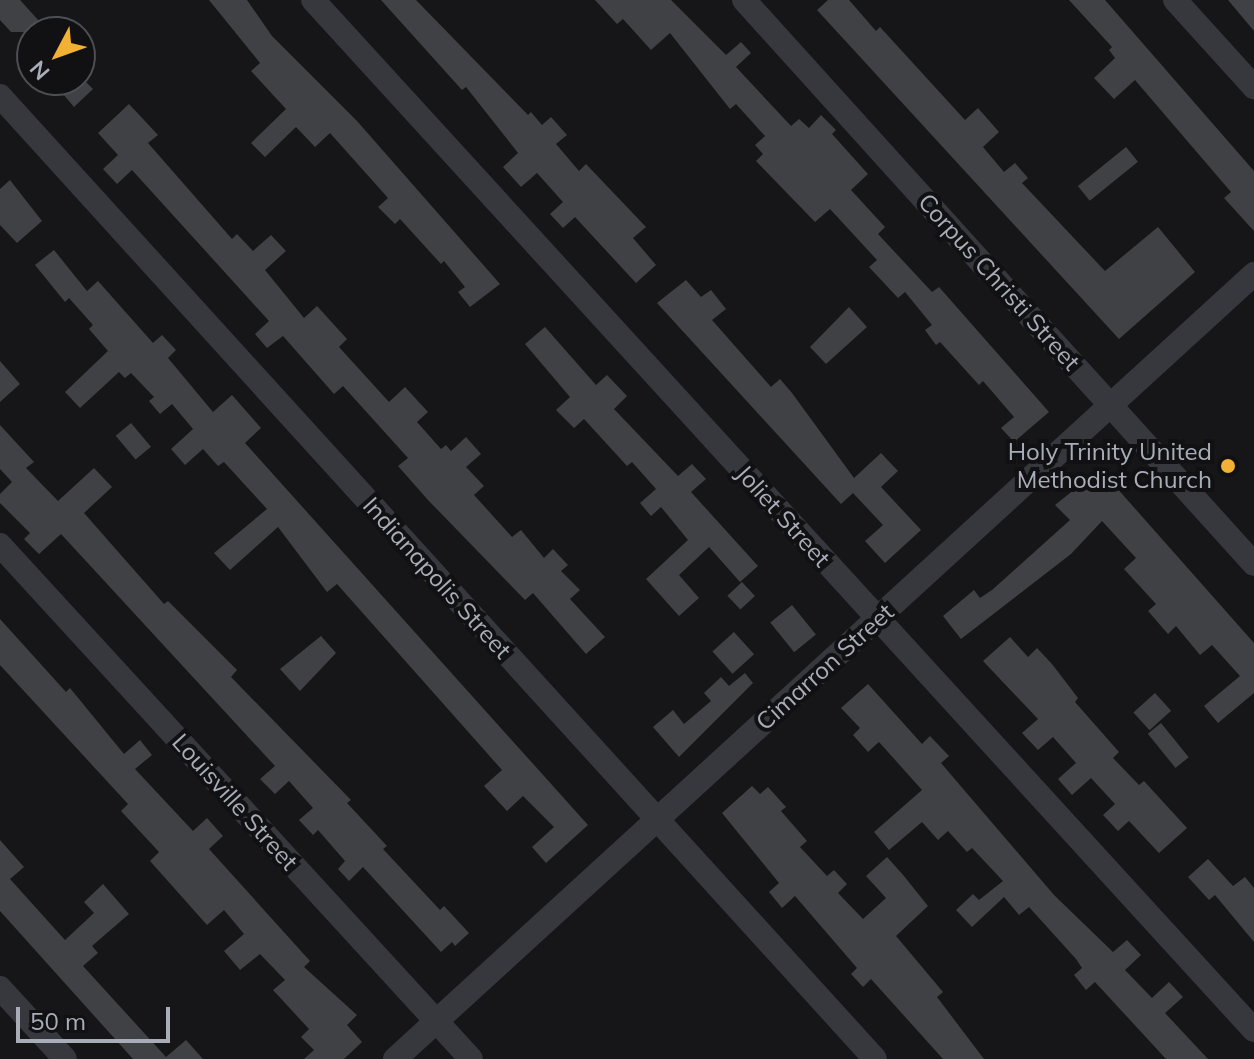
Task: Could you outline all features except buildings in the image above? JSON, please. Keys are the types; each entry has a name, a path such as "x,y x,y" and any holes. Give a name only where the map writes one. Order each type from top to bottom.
{"street":[{"name":"Joliet Street","path":"313,0 1254,1030"},
{"name":"Corpus Christi Street","path":"744,0 1254,564"},
{"path":"1175,0 1254,87"},
{"name":"Indianapolis Street","path":"0,96 875,1059"},
{"name":"Cimarron Street","path":"395,1059 1254,274"},
{"name":"Louisville Street","path":"0,545 471,1059"},
{"path":"0,988 65,1059"}],"place":[{"name":"Holy Trinity United Methodist Church","path":"1228,466"}]}
